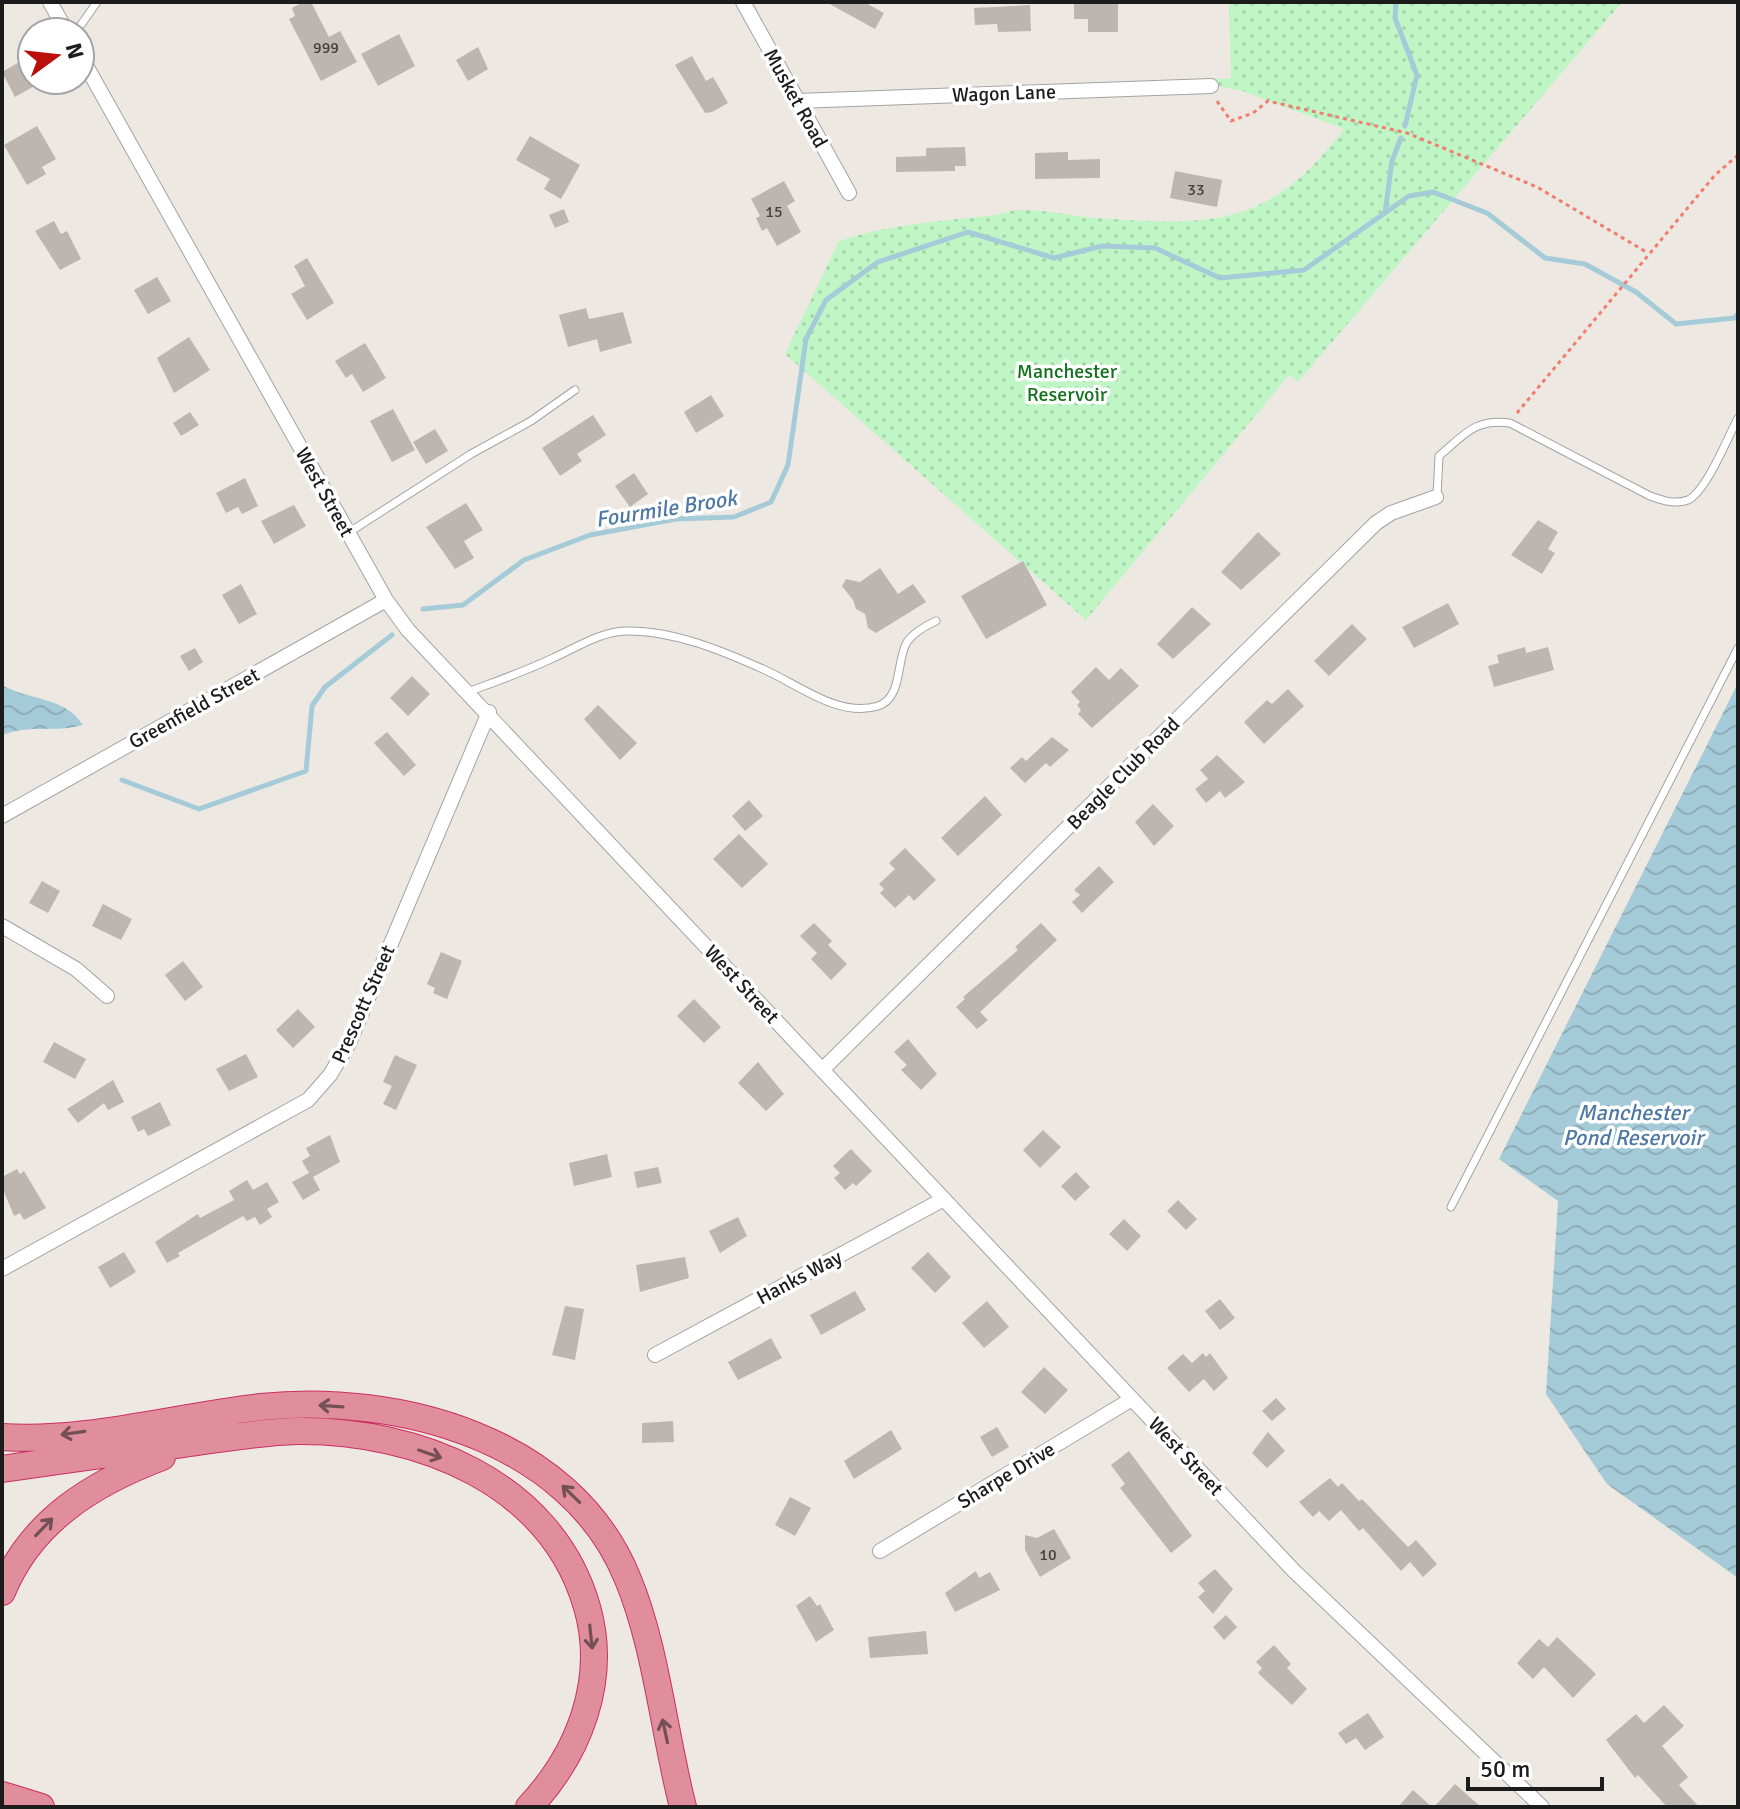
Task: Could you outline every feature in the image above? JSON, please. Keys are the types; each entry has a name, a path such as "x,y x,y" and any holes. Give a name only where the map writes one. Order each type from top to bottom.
{"highway":[{"path":"2,1437 45,1437 259,1407 327,1406 425,1420 483,1440 524,1459 578,1500 605,1535 628,1577 640,1616 683,1807"},
{"path":"2,1469 298,1431 392,1442 470,1469 508,1491 540,1520 566,1556 580,1585 591,1626 593,1666 587,1707 573,1747 550,1783 529,1807"},
{"path":"2,1592 29,1543 74,1501 141,1465 215,1440"},
{"path":"2,1795 41,1807"}],"street":[{"name":"Musket Road","path":"743,2 849,193"},
{"name":"West Street","path":"96,84 386,600 408,630 489,712 1294,1571 1542,1807"},
{"name":"Wagon Lane","path":"797,101 1211,86"},
{"name":"Beagle Club Road","path":"822,1070 1376,523 1407,506 1436,497"},
{"name":"Greenfield Street","path":"2,816 386,600"},
{"name":"Prescott Street","path":"2,1269 308,1100 330,1075 349,1043 489,712"},
{"path":"2,926 76,969 107,996"},
{"name":"Hanks Way","path":"655,1355 944,1199"},
{"name":"Sharpe Drive","path":"880,1551 1132,1399"}],"lane":[{"path":"348,533 471,454 531,421 575,390"},
{"path":"1436,497 1439,456 1472,427 1489,420 1510,423 1650,496 1669,502 1688,500 1700,490 1738,418"},
{"path":"468,692 552,659 606,632 631,631 699,642 767,670 810,693 852,709 870,708 883,704 895,688 906,643 921,628 936,621"},
{"path":"1451,1207 1738,648"}],"path":[{"path":"1211,86 1219,108 1231,121 1253,113 1268,101 1407,133 1537,187 1648,253"},
{"path":"1510,423 1648,253 1715,175 1738,155"}],"green space":[{"name":"Manchester Reservoir","path":"1229,2 1622,2 1298,382 1289,375 1086,620 785,354 839,241 894,227 1018,210 1138,221 1206,219 1236,214 1263,203 1290,186 1317,162 1344,129 1243,91 1190,81 1231,78"}],"water":[{"name":"Manchester Pond Reservoir","path":"1738,683 1738,1578 1607,1484 1546,1394 1558,1201 1499,1159"},
{"path":"2,685 56,704 83,725 2,735"}],"building":[{"path":"303,2 311,2 329,37 340,31 357,62 321,81 289,19 295,16 292,8"},
{"path":"826,2 864,2 884,13 875,29"},
{"path":"1074,2 1118,2 1118,32 1088,32 1088,19 1074,19"},
{"path":"1030,5 1031,31 998,32 997,24 975,25 974,8"},
{"path":"399,34 415,66 378,86 361,54"},
{"path":"478,47 488,69 468,81 456,60"},
{"path":"692,56 706,81 713,77 728,103 712,112 705,113 675,65"},
{"path":"16,64 15,97 2,72"},
{"path":"37,126 56,159 42,167 46,174 27,185 4,145"},
{"path":"530,136 580,165 561,199 544,189 550,179 516,160"},
{"path":"965,147 966,166 955,166 955,171 896,172 896,157 926,156 926,148"},
{"path":"1068,152 1068,160 1100,159 1100,178 1035,179 1035,153"},
{"path":"1175,171 1222,180 1217,207 1170,198"},
{"path":"784,181 795,201 787,206 801,232 777,246 767,228 762,231 756,218 760,216 751,199"},
{"path":"564,209 569,222 555,228 549,215"},
{"path":"54,221 61,234 67,231 81,259 60,270 35,231"},
{"path":"307,258 334,303 307,320 291,294 305,286 294,266"},
{"path":"157,277 171,301 148,314 134,290"},
{"path":"586,308 589,319 623,312 632,343 600,352 597,339 568,347 559,315"},
{"path":"189,337 210,370 174,393 157,358"},
{"path":"365,343 386,378 363,392 352,374 346,378 335,361"},
{"path":"711,395 724,416 696,433 684,412"},
{"path":"393,409 415,450 392,462 370,421"},
{"path":"190,412 199,425 181,436 173,423"},
{"path":"593,415 606,435 577,454 582,461 560,476 542,448"},
{"path":"435,429 448,451 426,464 413,442"},
{"path":"634,473 648,494 630,507 615,486"},
{"path":"245,478 258,506 242,514 238,507 226,513 216,493"},
{"path":"466,503 483,530 464,541 474,558 455,569 426,527"},
{"path":"294,505 306,526 274,544 261,521"},
{"path":"1538,520 1558,532 1548,549 1555,553 1542,574 1511,555"},
{"path":"1258,532 1281,554 1241,590 1221,572"},
{"path":"1023,561 1047,605 986,639 961,596"},
{"path":"880,568 898,594 913,584 926,602 876,633 868,628 865,614 856,609 842,586 846,579 860,582"},
{"path":"241,584 257,614 239,624 222,595"},
{"path":"1448,603 1459,624 1414,648 1402,627"},
{"path":"1192,607 1211,624 1173,659 1157,644"},
{"path":"1352,624 1367,639 1329,676 1314,661"},
{"path":"1525,647 1526,653 1548,647 1554,670 1494,687 1488,666 1499,663 1497,655"},
{"path":"195,648 203,662 189,671 180,656"},
{"path":"1096,667 1109,680 1121,668 1139,686 1092,728 1078,714 1081,710 1077,705 1080,702 1071,692"},
{"path":"412,676 430,694 408,716 390,698"},
{"path":"1288,689 1304,706 1264,744 1244,722 1267,700 1272,704"},
{"path":"598,705 637,743 620,760 584,719"},
{"path":"387,732 416,765 404,776 374,743"},
{"path":"1052,737 1069,750 1050,767 1046,763 1025,783 1010,768 1022,757 1026,761"},
{"path":"1217,755 1245,782 1225,798 1220,791 1206,803 1195,789 1208,779 1200,770"},
{"path":"985,796 1002,815 958,856 941,838"},
{"path":"749,800 763,816 745,831 732,816"},
{"path":"1153,804 1174,826 1154,846 1135,822"},
{"path":"739,834 768,864 742,888 713,859"},
{"path":"905,848 936,880 914,901 909,895 895,908 880,893 884,889 879,884 895,869 889,863"},
{"path":"1099,866 1114,882 1082,913 1072,902 1080,895 1074,890"},
{"path":"42,881 60,891 48,913 29,903"},
{"path":"103,904 132,919 121,940 92,926"},
{"path":"814,923 832,941 828,945 847,964 831,980 811,959 817,953 800,936"},
{"path":"1041,923 1057,940 980,1012 988,1020 977,1029 956,1007 965,999 963,997 1018,950 1015,947"},
{"path":"441,952 462,961 447,999 433,993 435,988 427,984"},
{"path":"183,961 203,987 185,1001 165,975"},
{"path":"694,999 721,1027 704,1043 677,1016"},
{"path":"298,1009 315,1027 293,1048 276,1030"},
{"path":"908,1039 937,1074 921,1090 901,1070 907,1065 894,1052"},
{"path":"54,1042 86,1059 75,1079 43,1062"},
{"path":"246,1054 258,1077 229,1091 216,1069"},
{"path":"395,1055 417,1065 396,1110 383,1104 392,1086 383,1082"},
{"path":"758,1062 784,1094 766,1111 738,1083"},
{"path":"113,1080 124,1102 108,1110 104,1103 78,1123 67,1109"},
{"path":"160,1102 171,1125 148,1136 144,1129 138,1132 131,1117"},
{"path":"1043,1130 1061,1147 1040,1168 1023,1150"},
{"path":"330,1135 340,1162 313,1177 320,1190 303,1200 292,1182 309,1173 302,1161 310,1156 306,1148"},
{"path":"851,1149 872,1171 856,1186 853,1183 845,1190 834,1178 840,1173 833,1166"},
{"path":"607,1154 612,1177 574,1186 569,1163"},
{"path":"658,1167 662,1183 637,1188 634,1172"},
{"path":"17,1169 20,1174 24,1171 46,1208 24,1220 20,1213 14,1216 2,1187 2,1177"},
{"path":"1076,1172 1090,1187 1075,1201 1061,1186"},
{"path":"247,1180 253,1190 267,1182 279,1202 267,1209 272,1217 260,1225 255,1217 247,1221 243,1216 178,1253 180,1256 167,1263 155,1242 198,1214 200,1218 234,1200 229,1191"},
{"path":"1178,1200 1197,1219 1186,1230 1167,1211"},
{"path":"738,1217 747,1236 720,1253 709,1231"},
{"path":"1124,1219 1141,1236 1127,1251 1109,1234"},
{"path":"124,1252 136,1272 110,1288 98,1267"},
{"path":"928,1252 951,1277 935,1293 911,1268"},
{"path":"685,1257 689,1278 640,1292 636,1265"},
{"path":"855,1291 866,1310 821,1335 810,1315"},
{"path":"1220,1299 1235,1318 1220,1330 1205,1311"},
{"path":"987,1301 1009,1327 984,1348 962,1323"},
{"path":"565,1306 584,1309 575,1360 552,1355"},
{"path":"771,1338 782,1358 738,1380 728,1362"},
{"path":"1203,1353 1206,1357 1210,1353 1228,1378 1214,1391 1204,1379 1189,1392 1167,1368 1183,1354 1192,1363"},
{"path":"1044,1367 1068,1390 1045,1414 1021,1392"},
{"path":"1276,1398 1286,1409 1272,1421 1262,1411"},
{"path":"673,1421 674,1442 642,1443 642,1423"},
{"path":"997,1427 1009,1447 992,1457 980,1437"},
{"path":"891,1430 902,1449 854,1479 844,1461"},
{"path":"1268,1432 1285,1451 1267,1468 1252,1453"},
{"path":"1129,1451 1192,1536 1171,1553 1120,1488 1125,1484 1111,1465"},
{"path":"1330,1478 1338,1487 1342,1483 1359,1501 1362,1499 1408,1547 1416,1540 1437,1564 1423,1577 1410,1562 1401,1571 1363,1528 1359,1531 1341,1510 1329,1521 1319,1511 1313,1517 1299,1502"},
{"path":"790,1497 811,1508 795,1536 775,1525"},
{"path":"1054,1529 1071,1558 1040,1577 1025,1550 1025,1535 1037,1538"},
{"path":"1215,1569 1233,1589 1213,1614 1198,1597 1205,1591 1198,1583"},
{"path":"976,1571 979,1578 990,1572 1000,1590 955,1612 945,1593"},
{"path":"810,1596 817,1606 820,1604 834,1630 816,1642 796,1606"},
{"path":"1226,1615 1237,1627 1224,1640 1213,1627"},
{"path":"926,1631 928,1654 870,1658 868,1637"},
{"path":"1557,1637 1596,1674 1573,1698 1544,1667 1533,1679 1517,1663 1539,1639 1548,1647"},
{"path":"1274,1645 1291,1664 1287,1668 1307,1689 1292,1705 1258,1673 1262,1668 1256,1662"},
{"path":"1664,1705 1684,1726 1662,1746 1688,1777 1679,1785 1699,1807 1667,1807 1638,1775 1635,1778 1606,1740 1636,1714 1644,1723"},
{"path":"1368,1713 1384,1737 1365,1750 1356,1738 1346,1744 1338,1733"},
{"path":"1455,1784 1481,1807 1434,1807"},
{"path":"1413,1790 1432,1807 1398,1807"}],"waterway":[{"path":"1396,2 1395,18 1417,75 1405,126"},
{"path":"1385,213 1392,161 1401,138"},
{"name":"Fourmile Brook","path":"423,609 463,605 524,560 590,535 676,519 734,517 771,502 788,465 806,339 826,300 878,262 968,232 1054,258 1102,246 1155,248 1220,278 1304,270 1409,196 1433,192 1487,213 1545,258 1585,264 1636,292 1676,324 1734,318 1738,314"},
{"name":"Fourmile Brook","path":"122,780 199,809 306,771 312,706 325,687 392,635"}]}
